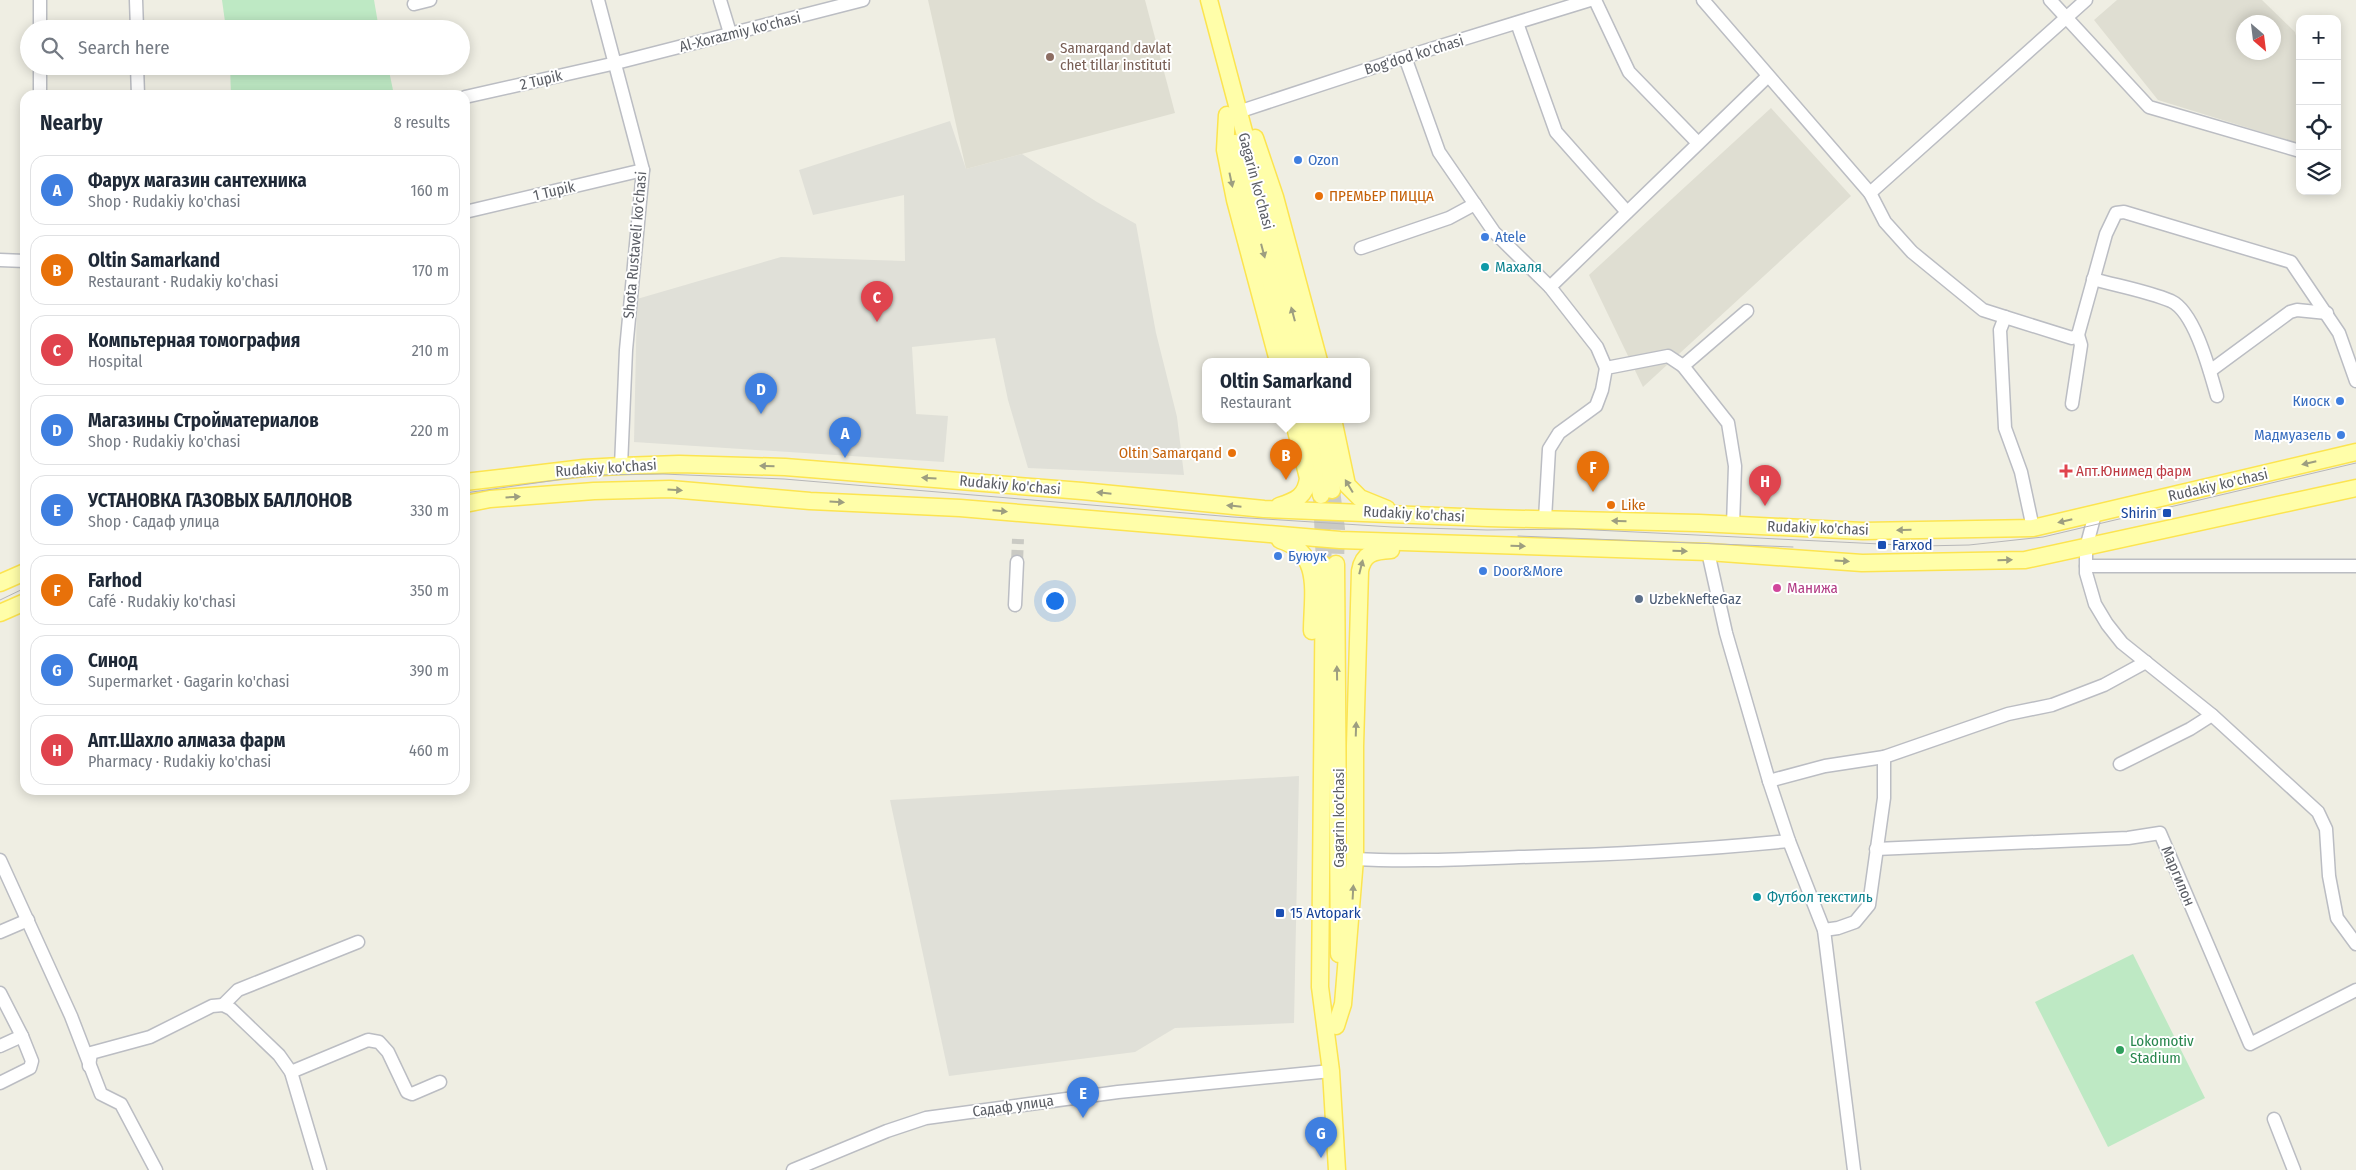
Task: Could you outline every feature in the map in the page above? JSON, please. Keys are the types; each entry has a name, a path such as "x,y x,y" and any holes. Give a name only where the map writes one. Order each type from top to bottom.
{"main road":[{"name":"Gagarin ko'chasi","path":"1198,0 1304,358"},
{"name":"Gagarin ko'chasi","path":"1210,0 1233,114 1290,358"},
{"path":"1233,114 1225,150 1235,200 1277,358"},
{"path":"1233,114 1256,141 1272,187 1319,358"},
{"path":"1264,509 1297,500 1305,491 1308,478 1294,423"},
{"path":"1307,423 1319,475 1327,493 1328,452 1322,423"},
{"path":"1333,423 1344,477 1354,495 1368,502 1406,515"},
{"name":"Rudakiy ko'chasi","path":"470,481 584,468 621,466 680,464 785,467 1082,491 1264,509 1863,531 2033,528 2356,452"},
{"name":"Rudakiy ko'chasi","path":"470,503 490,499 575,493 670,489 810,501 960,508 1340,540 1708,552 1862,563 2025,560 2356,488"},
{"path":"1080,518 1082,491"},
{"path":"1485,545 1488,518"},
{"path":"1259,533 1298,547 1306,555 1312,568 1311,957 1314,1002 1330,1028 1343,1004 1355,859 1358,588 1361,563 1364,557 1372,552 1431,544"},
{"name":"Gagarin ko'chasi","path":"1330,564 1320,987 1330,1028 1337,1170"},
{"path":"0,583 20,574"},
{"path":"0,613 20,604"}],"street":[{"path":"40,0 40,20"},
{"path":"136,0 137,20"},
{"path":"414,4 430,0"},
{"name":"Shota Rustaveli ko'chasi","path":"598,0 616,62 643,170 626,350 621,466"},
{"path":"720,0 730,33"},
{"name":"Al-Xorazmiy ko'chasi","path":"616,62 863,0"},
{"name":"Bog'dod ko'chasi","path":"1233,114 1406,56 1590,0"},
{"path":"1595,0 1629,72 1698,143"},
{"path":"1702,0 1870,193 1885,222 1912,252 1982,310 2072,338 2078,335"},
{"path":"2050,0 2149,106 2297,150"},
{"path":"1870,193 2086,0"},
{"path":"1516,22 1556,132 1628,212"},
{"path":"1406,56 1439,152 1494,232 1550,287 1596,348 1606,368 1602,390 1596,406 1559,433 1549,449 1545,519"},
{"name":"2 Tupik","path":"470,97 616,62"},
{"path":"40,75 40,90"},
{"path":"137,75 138,90"},
{"path":"1550,287 1768,76"},
{"name":"1 Tupik","path":"470,211 643,170"},
{"path":"1361,248 1449,218 1475,204"},
{"path":"2072,404 2081,345 2078,335 2093,279 2106,234 2116,213 2124,212 2291,262 2339,333 2356,380"},
{"path":"0,260 20,261"},
{"path":"2093,279 2172,302 2186,313 2210,371 2217,396"},
{"path":"2210,371 2290,312 2296,310 2327,313"},
{"path":"1683,366 1747,311"},
{"path":"2005,317 2000,330 2005,428 2021,472 2033,528"},
{"path":"1606,368 1668,356 1683,366 1728,423 1735,466 1732,525"},
{"path":"2095,514 2086,548 2086,566 2095,604 2107,624 2122,643 2212,715 2318,812 2326,829 2329,876 2337,918 2356,944"},
{"path":"1708,552 1726,633 1769,781 1789,841 1824,930 1854,1170"},
{"path":"1015,605 1017,562"},
{"path":"2086,566 2356,566"},
{"path":"1769,781 1825,766 1884,757 2008,714 2052,705 2104,685 2146,662"},
{"path":"2120,764 2190,729 2212,715"},
{"path":"1824,930 1838,928 1855,922 1869,905 1884,798 1884,757"},
{"name":"Маргилон","path":"1876,849 2128,838 2160,833 2250,1044 2356,990"},
{"path":"1355,859 1396,862 1574,856 1717,849 1789,841"},
{"path":"0,860 71,1016 100,1094 121,1104 156,1170"},
{"path":"0,932 28,920"},
{"path":"223,1005 238,990 358,942"},
{"path":"0,994 22,1036 32,1061 30,1068 0,1084"},
{"path":"89,1066 91,1053 150,1037 212,1006 223,1005 231,1008 279,1055 291,1072 320,1170"},
{"path":"0,1046 22,1036"},
{"path":"291,1072 368,1040 379,1042 388,1052 407,1092 412,1094 440,1082"},
{"name":"Садаф улица","path":"793,1170 887,1131 926,1118 1118,1092 1331,1071"},
{"path":"2274,1118 2294,1170"}],"shaded area":[{"name":"Samarqand davlat chet tillar instituti","path":"928,0 1145,0 1175,113 966,169"},
{"path":"2117,0 2262,0 2277,15 2236,15 2236,60 2281,60 2281,18 2295,32 2296,143 2158,100 2094,20"},
{"path":"1771,108 1851,196 1643,387 1589,275"},
{"path":"950,121 966,169 1022,154 1097,202 1136,224 1156,333 1177,417 1184,475 1028,468 1008,400 995,338 912,347 916,414 948,416 944,462 634,442 637,299 781,257 905,261 904,195 813,215 799,170"},
{"path":"1299,776 1294,1023 1175,1028 1135,1052 949,1076 890,800"}],"green space":[{"path":"222,0 374,0 377,20 225,20"},
{"path":"230,75 390,75 393,90 231,90"},
{"name":"Lokomotiv Stadium","path":"2133,954 2205,1098 2108,1147 2035,1002"}],"tunnel":[{"path":"1332,490 1337,529 1336,564"},
{"path":"1321,495 1324,565"},
{"path":"1017,562 1018,539"}],"tram line":[{"path":"470,492 592,475 663,474 784,479 1233,517 1392,527 1487,530 1574,529 1921,546 1969,545 2043,537 2356,463"},
{"path":"1518,536 1793,547"},
{"path":"0,600 20,590"}],"place":[{"name":"Samarqand davlat chet tillar instituti","path":"1050,57"},
{"name":"Ozon","path":"1298,160"},
{"name":"ПРЕМЬЕР ПИЦЦА","path":"1319,196"},
{"name":"Atele","path":"1485,237"},
{"name":"Махаля","path":"1485,267"},
{"name":"Компьтерная томография","path":"877,322"},
{"name":"Киоск","path":"2340,401"},
{"name":"Магазины Стройматериалов","path":"761,414"},
{"name":"Мадмуазель","path":"2341,435"},
{"name":"Oltin Samarqand","path":"1232,453"},
{"name":"Фарух магазин сантехника","path":"845,458"},
{"name":"Апт.Юнимед фарм","path":"2066,471"},
{"name":"Oltin Samarkand","path":"1286,480"},
{"name":"Farhod","path":"1593,492"},
{"name":"Like","path":"1611,505"},
{"name":"Апт.Шахло алмаза фарм","path":"1765,506"},
{"name":"Shirin","path":"2167,513"},
{"name":"Farxod","path":"1882,545"},
{"name":"Буюук","path":"1278,556"},
{"name":"Door&More","path":"1483,571"},
{"name":"Манижа","path":"1777,588"},
{"name":"UzbekNefteGaz","path":"1639,599"},
{"name":"Футбол текстиль","path":"1757,897"},
{"name":"15 Avtopark","path":"1280,913"},
{"name":"Lokomotiv Stadium","path":"2120,1050"},
{"name":"УСТАНОВКА ГАЗОВЫХ БАЛЛОНОВ","path":"1083,1118"},
{"name":"Синод","path":"1321,1158"}]}
